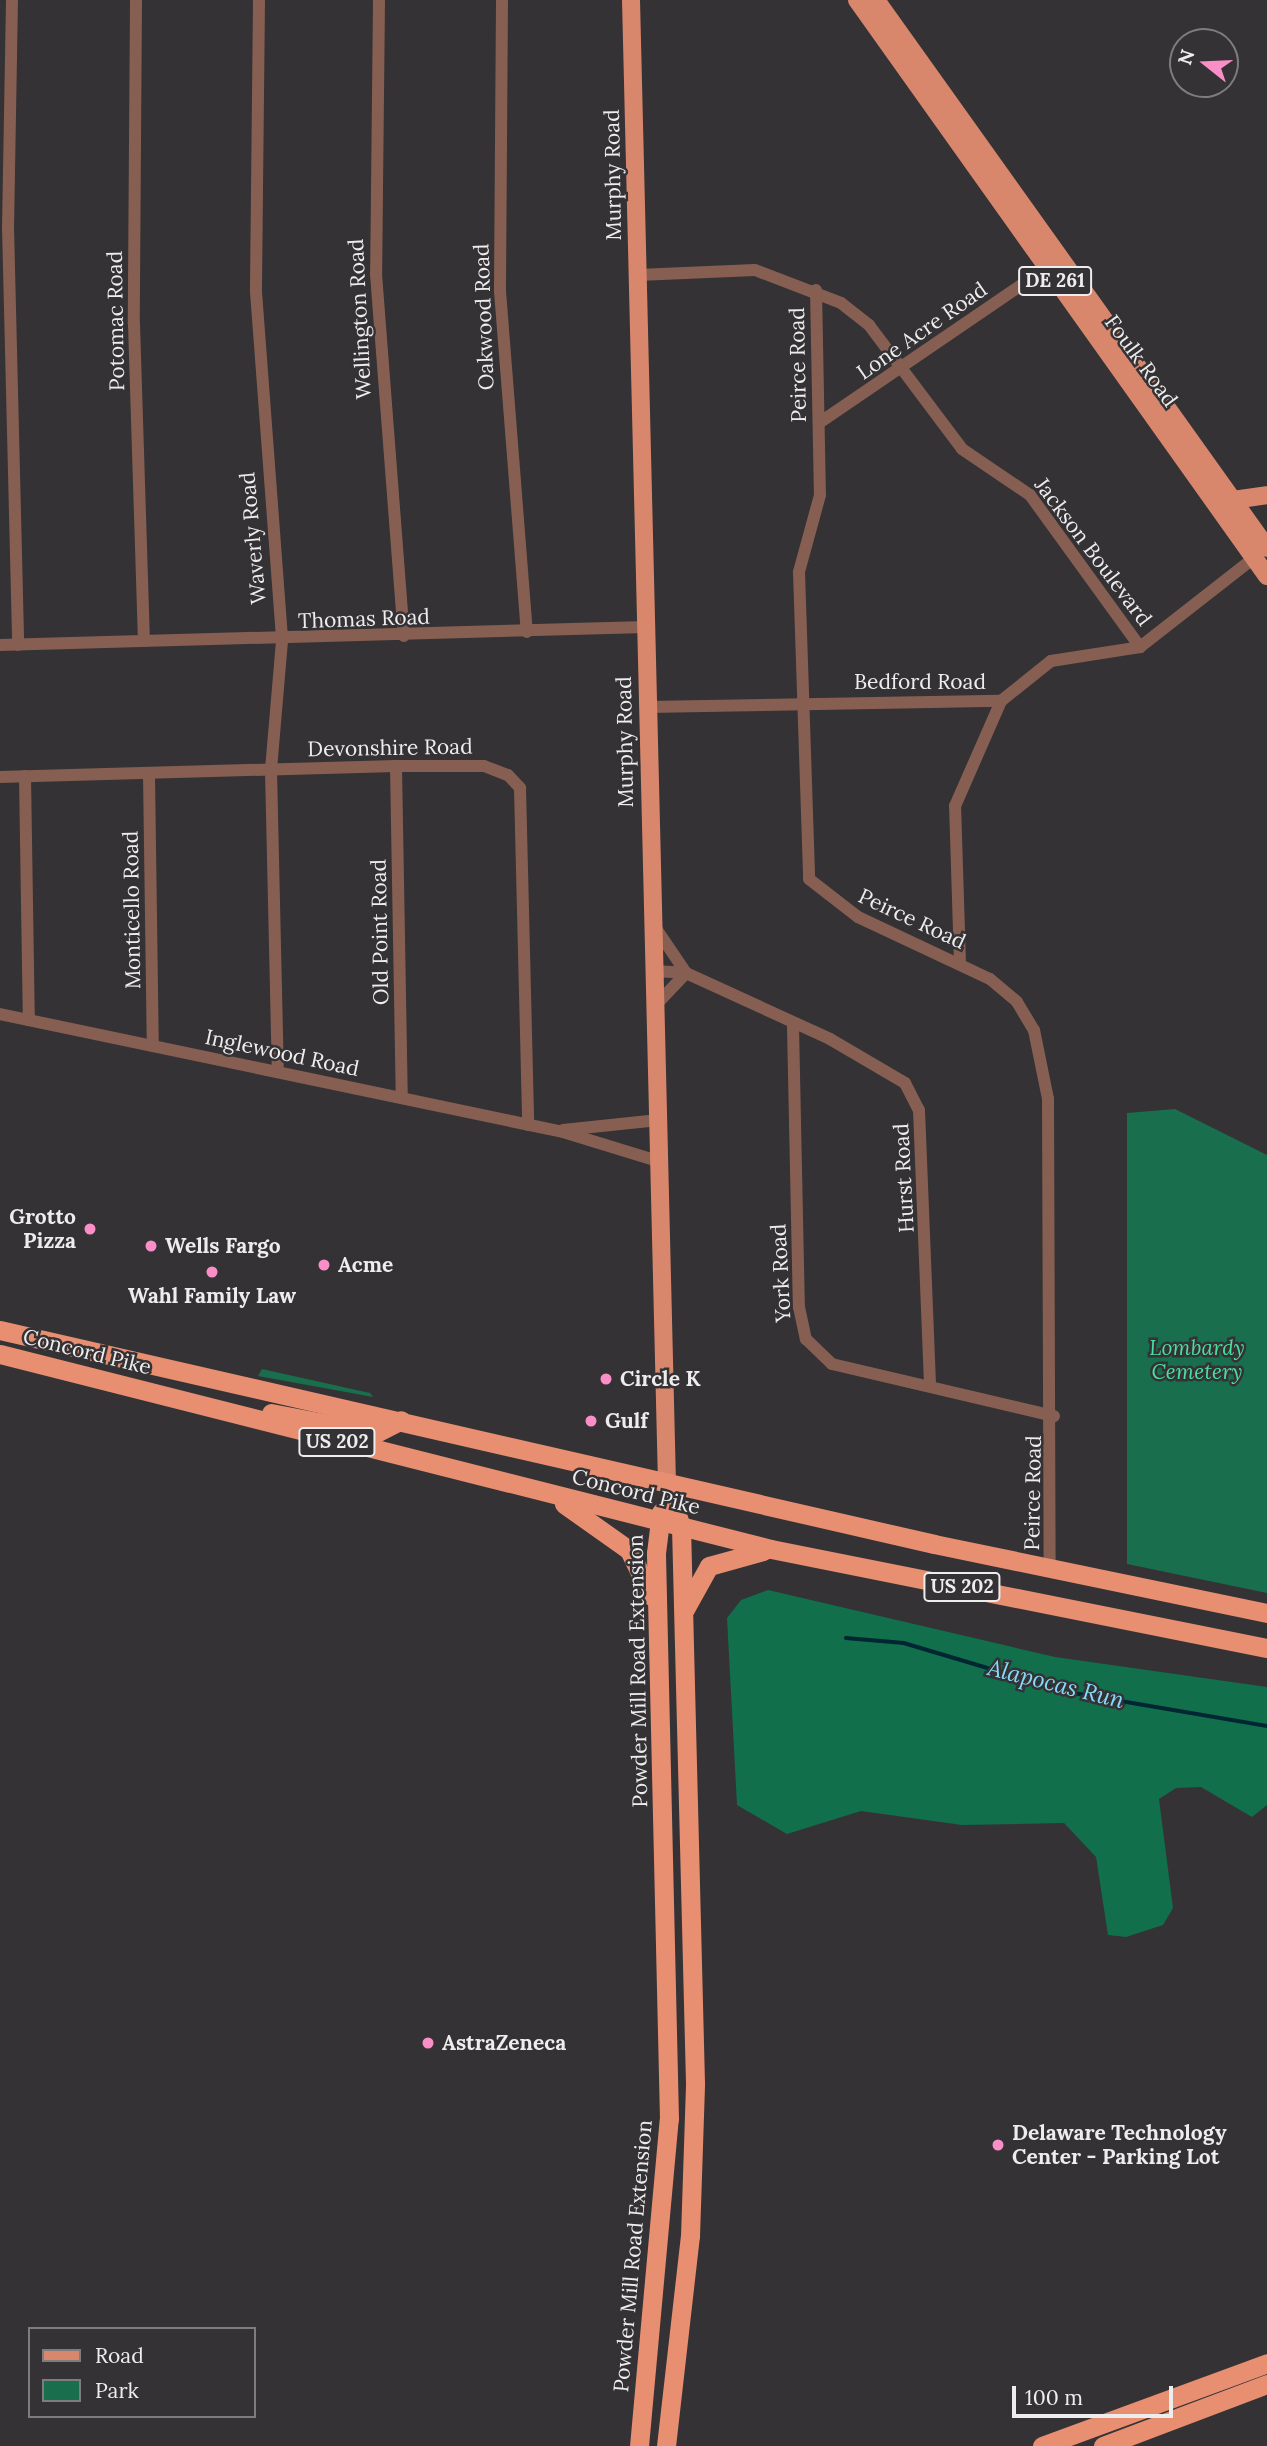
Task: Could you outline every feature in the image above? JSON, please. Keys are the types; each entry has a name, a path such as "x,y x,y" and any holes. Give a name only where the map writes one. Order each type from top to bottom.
{"highway":[{"name":"Concord Pike","path":"0,1330 667,1483 1267,1614"},
{"name":"Concord Pike","path":"0,1354 771,1549 1267,1648"},
{"path":"193,1402 376,1433 401,1420"},
{"name":"Powder Mill Road Extension","path":"639,2446 669,2119 657,1612 659,1521 667,1483"},
{"path":"666,2446 690,2236 695,2083 681,1527 667,1483"},
{"path":"545,1493 629,1550 657,1612"},
{"path":"683,1613 709,1566 771,1549"},
{"path":"1042,2446 1267,2363"},
{"path":"1103,2446 1267,2384"}],"main road":[{"name":"Murphy Road","path":"631,0 667,1483"},
{"name":"Foulk Road","path":"857,0 1045,269 1263,551"},
{"name":"Foulk Road","path":"876,0 1233,500 1263,551 1267,576"},
{"path":"1233,500 1267,495"}],"street":[{"path":"12,0 8,227 18,645"},
{"name":"Potomac Road","path":"136,0 134,324 144,641"},
{"name":"Waverly Road","path":"259,0 256,292 282,641 271,770 278,1072"},
{"name":"Wellington Road","path":"379,0 376,274 404,636"},
{"name":"Oakwood Road","path":"502,0 500,291 527,632"},
{"name":"Lone Acre Road","path":"819,423 904,370 1045,269"},
{"name":"Jackson Boulevard","path":"638,275 755,270 816,290 869,325 962,449 1030,495 1140,647"},
{"name":"Peirce Road","path":"816,290 820,495 799,572 799,702 809,879 858,917 960,963 1017,1002 1045,1062 1054,1416 1050,1568"},
{"name":"Bedford Road","path":"648,707 799,702 1001,701 1051,661 1140,647 1263,551"},
{"name":"Thomas Road","path":"0,645 282,641 646,626"},
{"path":"960,963 955,806 1001,701"},
{"name":"Old Point Road","path":"396,766 402,1098"},
{"name":"Devonshire Road","path":"0,777 484,766 520,788 528,1125"},
{"name":"Monticello Road","path":"149,774 153,1046"},
{"path":"25,776 29,1020"},
{"path":"652,922 686,973 654,1007"},
{"name":"Hurst Road","path":"653,971 686,973 888,1069 919,1110 930,1385"},
{"name":"Inglewood Road","path":"0,1014 555,1130 658,1161"},
{"name":"York Road","path":"793,1026 804,1332 832,1364 1054,1416"},
{"name":"Inglewood Road","path":"555,1130 657,1120"}],"green space":[{"name":"Lombardy Cemetery","path":"1175,1109 1267,1155 1267,1593 1127,1564 1127,1113"},
{"path":"262,1369 370,1393 373,1397 258,1376"},
{"path":"768,1590 1055,1657 1267,1687 1267,1805 1252,1817 1201,1787 1176,1788 1159,1799 1173,1908 1163,1925 1126,1937 1108,1935 1096,1857 1064,1823 962,1825 861,1811 787,1834 737,1805 727,1618 741,1600"}],"waterway":[{"name":"Alapocas Run","path":"846,1638 904,1643 1068,1692 1267,1726"}],"place":[{"name":"Grotto Pizza","path":"90,1229"},
{"name":"Wells Fargo","path":"151,1246"},
{"name":"Acme","path":"324,1265"},
{"name":"Wahl Family Law","path":"212,1272"},
{"name":"Circle K","path":"606,1379"},
{"name":"Gulf","path":"591,1421"},
{"name":"AstraZeneca","path":"428,2043"},
{"name":"Delaware Technology Center - Parking Lot","path":"998,2145"}]}
